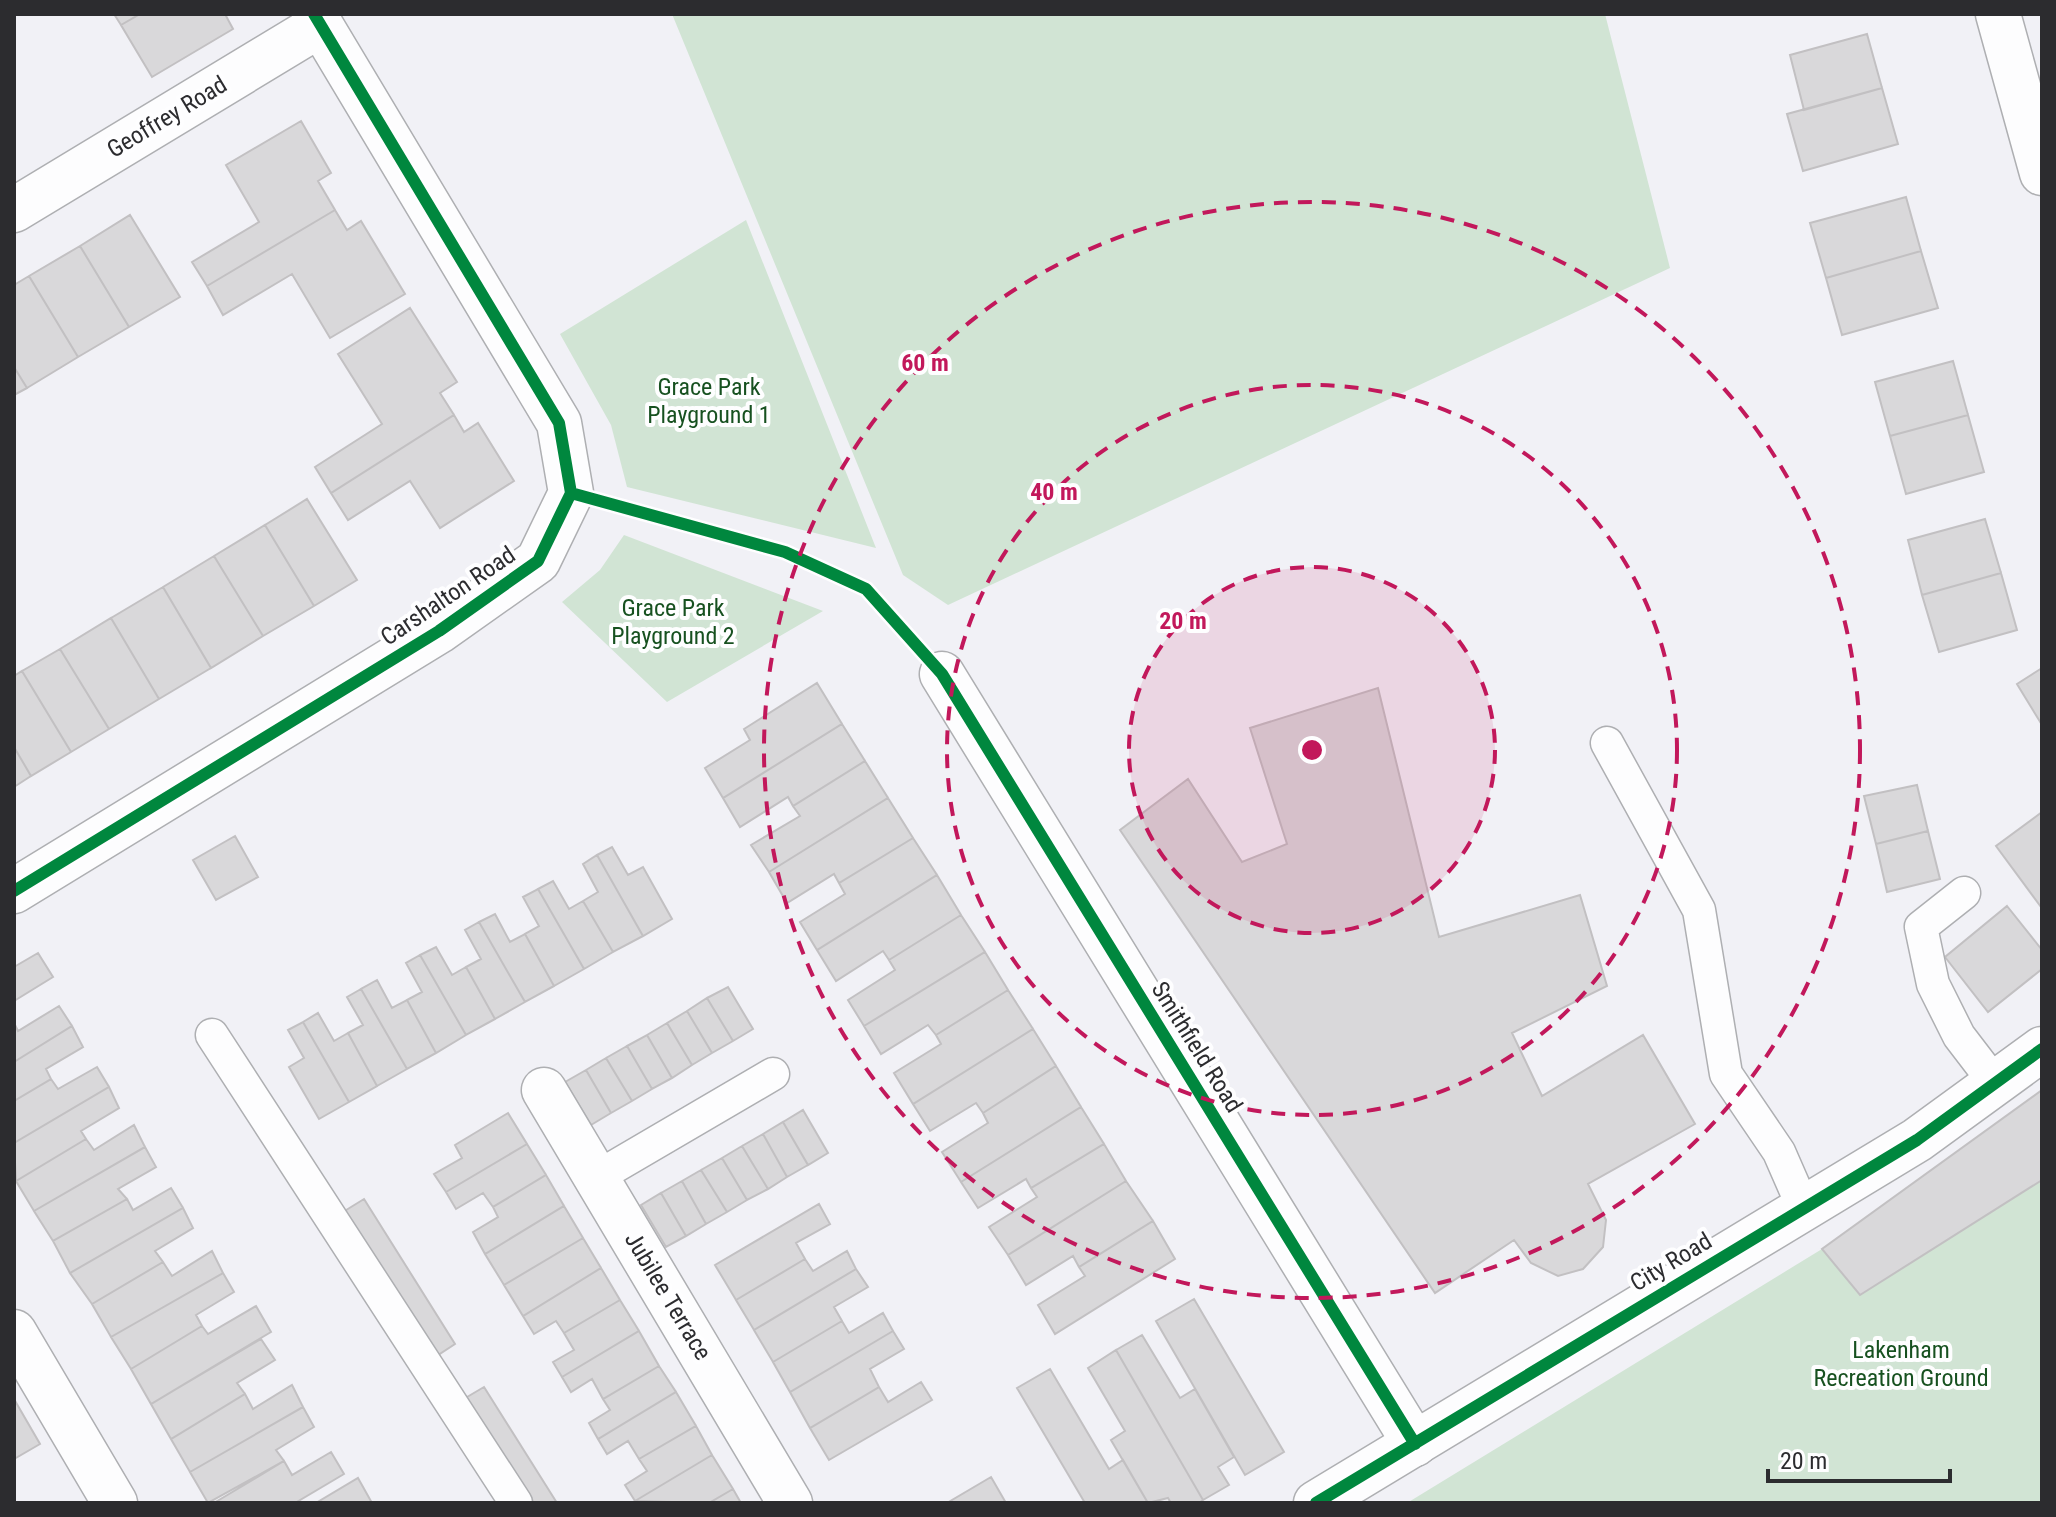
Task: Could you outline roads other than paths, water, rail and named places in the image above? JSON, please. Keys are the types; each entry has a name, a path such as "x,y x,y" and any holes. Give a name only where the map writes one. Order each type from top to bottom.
{"street":[{"path":"1998,14 2042,173"},
{"name":"Geoffrey Road","path":"14,210 317,20"},
{"name":"Carshalton Road","path":"14,891 439,631 526,570 538,561 571,493 559,423 317,20"},
{"name":"Smithfield Road","path":"942,674 1415,1444"},
{"name":"City Road","path":"1316,1503 1917,1140 2042,1049"},
{"name":"Jubilee Terrace","path":"544,1090 790,1503"},
{"path":"14,1332 101,1498"}],"lane":[{"path":"1607,743 1699,910 1726,1074 1779,1152 1803,1207"},
{"path":"1964,893 1921,927 1933,984 1959,1036 1995,1083"},
{"path":"212,1035 516,1503"},
{"path":"597,1177 773,1074"}],"park label":[{"name":"Grace Park Playground 1","path":"709,401"},
{"name":"Grace Park Playground 2","path":"673,622"},
{"name":"Lakenham Recreation Ground","path":"1901,1364"}]}
